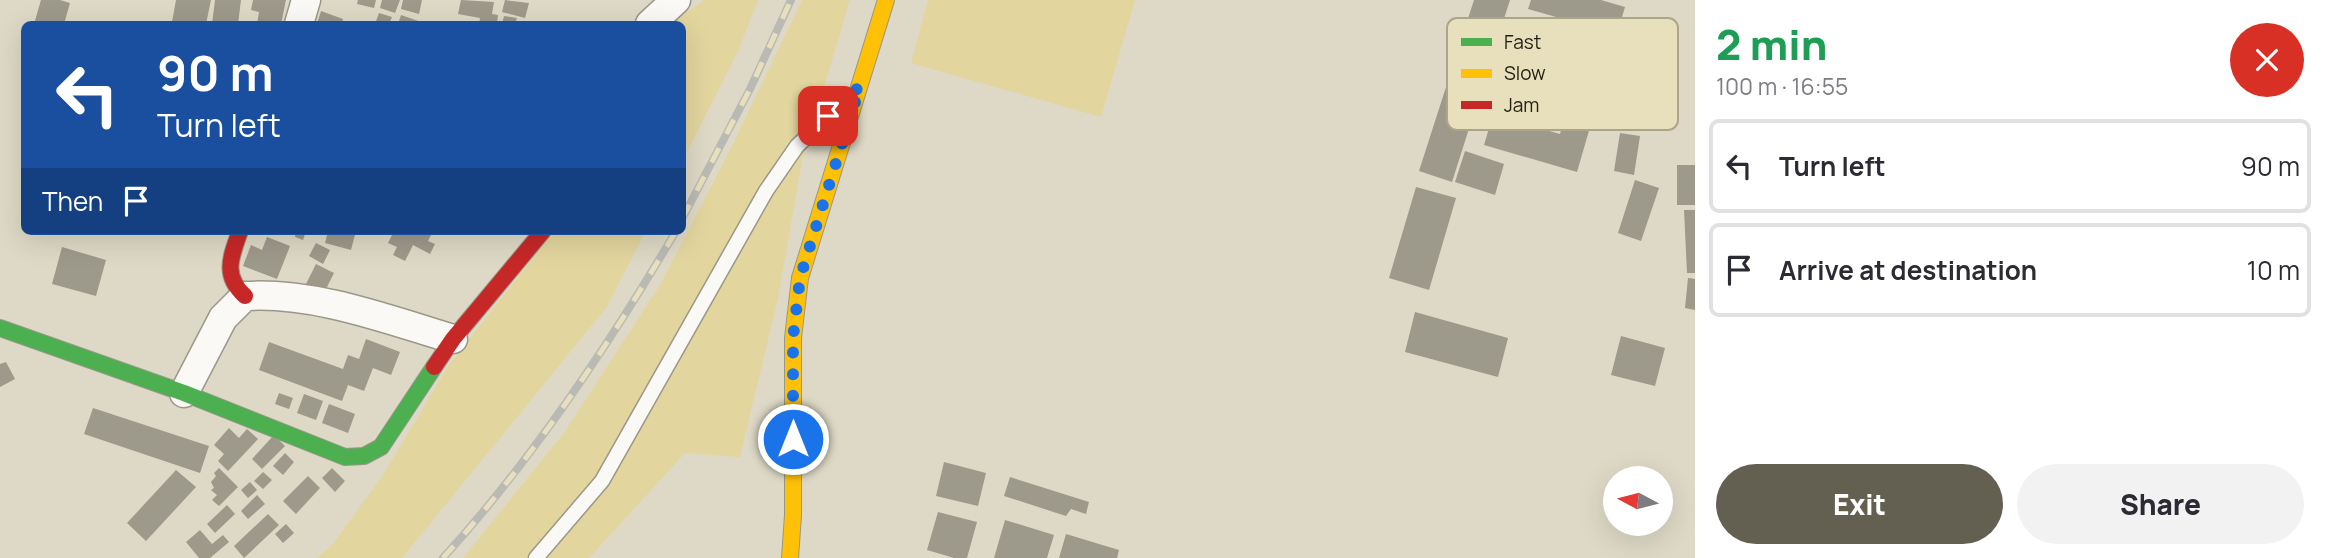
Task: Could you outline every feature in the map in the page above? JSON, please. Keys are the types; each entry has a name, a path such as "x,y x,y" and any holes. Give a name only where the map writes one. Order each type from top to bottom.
{"street":[{"path":"300,21 306,0"},
{"path":"653,21 676,0"},
{"path":"790,558 793,515 795,309 800,278 886,0"},
{"path":"239,235 229,274 234,288 245,296 273,294 310,299 453,339"},
{"path":"0,328 184,393 345,457 365,457 380,447 453,339 540,235"},
{"path":"184,393 223,318 245,296"}],"lane":[{"path":"536,558 602,481 766,191 797,146 860,86"}],"shaded area":[{"path":"704,0 758,0 738,51 686,154 686,21 675,21"},
{"path":"802,0 850,0 802,161 778,298 740,457 685,453 589,558 463,558 564,433 660,285 732,146"},
{"path":"928,0 1135,0 1101,117 911,63"},
{"path":"551,235 644,235 606,308 402,558 317,558 332,545 383,475 447,368"}],"building":[{"path":"41,0 70,3 65,21 35,21"},
{"path":"176,0 211,0 207,21 172,21"},
{"path":"215,0 241,0 238,21 212,21"},
{"path":"253,0 286,0 282,21 258,21 259,12 251,10"},
{"path":"358,0 376,0 374,8 357,4"},
{"path":"382,0 400,0 395,13 380,8"},
{"path":"403,0 422,0 419,14 401,9"},
{"path":"461,0 494,2 492,14 498,15 497,21 480,21 480,18 458,14"},
{"path":"505,0 529,3 525,18 502,12"},
{"path":"1474,0 1510,0 1504,18 1468,18"},
{"path":"1531,0 1601,0 1625,7 1622,18 1560,18 1528,9"},
{"path":"321,11 343,19 343,21 318,21"},
{"path":"379,13 392,17 390,21 376,21"},
{"path":"401,15 418,21 399,21"},
{"path":"504,16 517,18 516,21 503,21"},
{"path":"1447,84 1447,130 1469,130 1452,182 1419,171"},
{"path":"1488,130 1546,130 1560,134 1561,130 1589,130 1577,172 1484,145"},
{"path":"1620,133 1640,136 1634,175 1614,171"},
{"path":"1465,151 1504,164 1495,195 1455,182"},
{"path":"1677,165 1695,165 1695,205 1677,205"},
{"path":"1635,180 1659,188 1641,241 1618,233"},
{"path":"1416,187 1456,198 1429,290 1389,278"},
{"path":"1684,210 1695,210 1695,273 1687,273"},
{"path":"295,235 305,235 303,240"},
{"path":"327,235 355,235 351,250 325,243"},
{"path":"392,235 431,235 428,241 435,244 430,254 413,245 405,261 393,255 397,247 388,243"},
{"path":"267,237 290,246 277,279 243,266 251,245 262,250"},
{"path":"316,243 330,250 323,264 309,256"},
{"path":"62,247 106,260 96,296 52,284"},
{"path":"316,264 334,273 322,297 304,288"},
{"path":"1688,278 1695,279 1695,310 1685,308"},
{"path":"1415,312 1508,338 1498,377 1405,352"},
{"path":"1621,336 1665,348 1655,386 1611,375"},
{"path":"366,339 400,352 391,375 373,368 364,391 348,385 342,401 259,370 269,342 343,369 348,355 359,359"},
{"path":"6,362 15,379 0,387 0,364"},
{"path":"279,393 293,398 289,409 275,404"},
{"path":"304,394 323,401 316,420 297,413"},
{"path":"329,404 355,414 348,433 322,423"},
{"path":"93,408 209,446 200,473 84,434"},
{"path":"229,428 239,438 247,429 258,439 228,471 218,461 224,454 214,445"},
{"path":"274,435 285,446 262,469 252,459"},
{"path":"285,453 294,462 283,475 273,466"},
{"path":"944,462 986,473 978,506 936,496"},
{"path":"219,468 238,487 219,506 212,500 217,495 211,490 214,488 211,482"},
{"path":"332,468 345,481 335,492 322,478"},
{"path":"176,470 196,487 146,541 127,523"},
{"path":"263,472 272,480 263,489 254,481"},
{"path":"308,476 320,488 296,514 283,501"},
{"path":"1010,477 1089,502 1086,514 1071,509 1066,516 1004,496"},
{"path":"250,482 257,490 248,498 241,490"},
{"path":"257,495 265,504 248,519 241,511"},
{"path":"227,505 235,514 215,533 207,524"},
{"path":"938,512 977,522 967,558 954,558 927,550"},
{"path":"268,514 279,525 244,558 234,546"},
{"path":"1005,520 1054,535 1047,558 994,558"},
{"path":"286,524 294,533 283,543 275,534"},
{"path":"200,530 212,544 223,535 229,542 210,558 199,558 186,542"},
{"path":"1066,534 1119,550 1117,558 1059,558"}],"railway":[{"path":"686,211 750,89 791,0"},
{"path":"443,558 508,482 568,400 674,235"}],"traffic: fast":[{"path":"0,328 184,393 345,457 364,456 381,447 434,367"}],"traffic: slow":[{"path":"790,558 793,515 793,338 800,278 886,0"}],"traffic: jam":[{"path":"239,235 230,265 233,281 245,296"},
{"path":"434,367 453,339 540,235"}],"route":[{"path":"793,439 793,338 800,278 860,86 828,116"}]}
